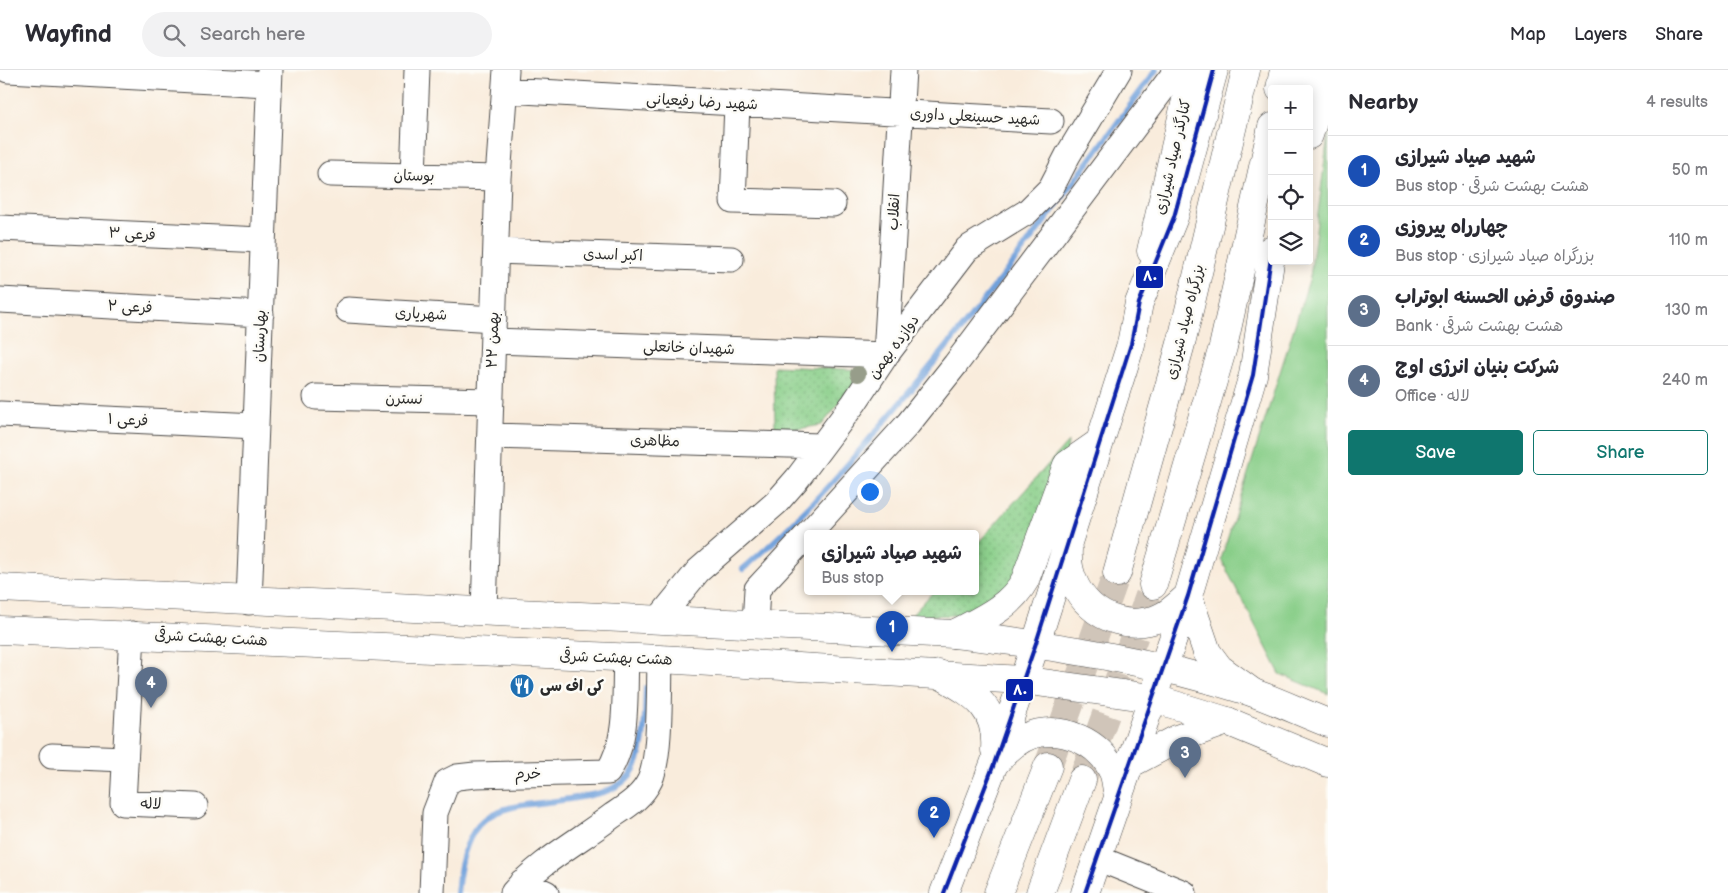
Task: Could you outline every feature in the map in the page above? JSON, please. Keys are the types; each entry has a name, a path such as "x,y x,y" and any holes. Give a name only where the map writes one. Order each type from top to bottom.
{"main road":[{"name":"کنارگذر صیاد شیرازی","path":"1139,303 1193,70"},
{"path":"944,893 994,764 1036,643 1131,344 1139,303 1174,217 1214,70"},
{"name":"بزرگراه صیاد شیرازی","path":"1117,573 1182,340 1246,70"},
{"path":"1281,85 1284,70"},
{"path":"1307,85 1311,70"},
{"path":"1311,130 1328,76"},
{"path":"1152,585 1223,347 1271,130"},
{"path":"1253,374 1270,265"},
{"path":"1085,893 1188,596 1253,374 1277,265"},
{"path":"954,634 997,610 1017,594 1025,580 1067,465 1100,442"},
{"path":"1068,540 1067,563 1073,585 1086,604 1105,617 1127,623 1150,621 1171,612 1188,596"},
{"path":"0,588 249,602 484,611 954,634 1036,643 1162,667 1252,692 1328,724"},
{"path":"1188,596 1207,652 1219,668 1252,692"},
{"name":"هشت بهشت شرقی","path":"0,630 132,634 660,659 1022,680 1152,698 1227,721 1328,764"},
{"path":"939,674 965,688 990,712 996,735 994,764"},
{"path":"1130,764 1177,739 1227,721"},
{"path":"994,764 1010,746 1031,735 1056,732 1079,738 1099,752 1113,772 1118,795"},
{"path":"998,893 1048,766"},
{"path":"1040,893 1082,780"}],"street":[{"path":"8,70 270,77"},
{"path":"413,176 416,70"},
{"name":"انقلاب","path":"886,355 902,70"},
{"name":"دوازده بهمن","path":"658,620 698,571 776,503 811,462 820,446 854,404 886,355 967,249 1027,212 1051,188 1068,155 1119,70"},
{"path":"811,530 908,424 955,365 1177,70"},
{"name":"بهارستان","path":"249,602 270,77"},
{"name":"شهید رضا رفیعیانی","path":"506,80 737,105 900,113"},
{"name":"۲۲ بهمن","path":"484,611 498,178 506,80"},
{"path":"737,105 733,201 833,204"},
{"name":"شهید حسینعلی داوری","path":"900,113 1051,121"},
{"name":"بوستان","path":"330,174 498,178"},
{"name":"فرعی ۳","path":"0,228 264,240"},
{"name":"اکبر اسدی","path":"496,252 731,258"},
{"name":"فرعی ۲","path":"0,300 260,322"},
{"name":"شهریاری","path":"348,310 493,330"},
{"name":"فرعی ۲","path":"0,317 260,322"},
{"name":"شهیدان خانعلی","path":"493,330 886,355"},
{"name":"نسترن","path":"316,397 491,401"},
{"name":"فرعی ۱","path":"0,414 256,426"},
{"name":"مظاهری","path":"490,436 820,446"},
{"path":"755,625 757,589 804,537"},
{"name":"لاله","path":"132,634 123,803 195,806"},
{"name":"خرم","path":"432,893 435,813 447,782 457,777 475,775 608,772 618,756 623,729 626,658"},
{"path":"518,888 540,867 641,795 651,779 657,743 660,659"},
{"path":"52,756 125,758"},
{"path":"1097,858 1184,893"},
{"path":"518,888 546,893"}],"green space":[{"path":"1328,134 1328,694 1280,674 1221,559 1310,277"},
{"path":"774,366 866,370 822,425 775,433"},
{"path":"1068,442 1067,455 1013,587 968,615 911,616 930,595 979,595 979,542"}],"waterway":[{"path":"743,569 808,508 868,442 939,356 1034,235 1156,70"},
{"path":"457,893 462,859 471,836 483,821 498,811 517,806 563,800 602,792 618,786 627,779 640,756 645,720 646,688"}],"tunnel":[{"path":"1048,766 1117,573"},
{"path":"1082,780 1153,585"}],"transit line":[{"name":"۸۰","path":"944,893 994,764 1036,643 1131,344 1139,303 1174,217 1214,70"},
{"name":"۸۰","path":"1085,893 1188,596 1253,375 1270,265"}],"place":[{"name":"شهید صیاد شیرازی","path":"892,652"},
{"name":"کی اف سی","path":"522,686"},
{"name":"شرکت بنیان انرژی اوج","path":"151,708"},
{"name":"صندوق قرض الحسنه ابوتراب","path":"1185,778"},
{"name":"چهارراه پیروزی","path":"934,838"}]}
